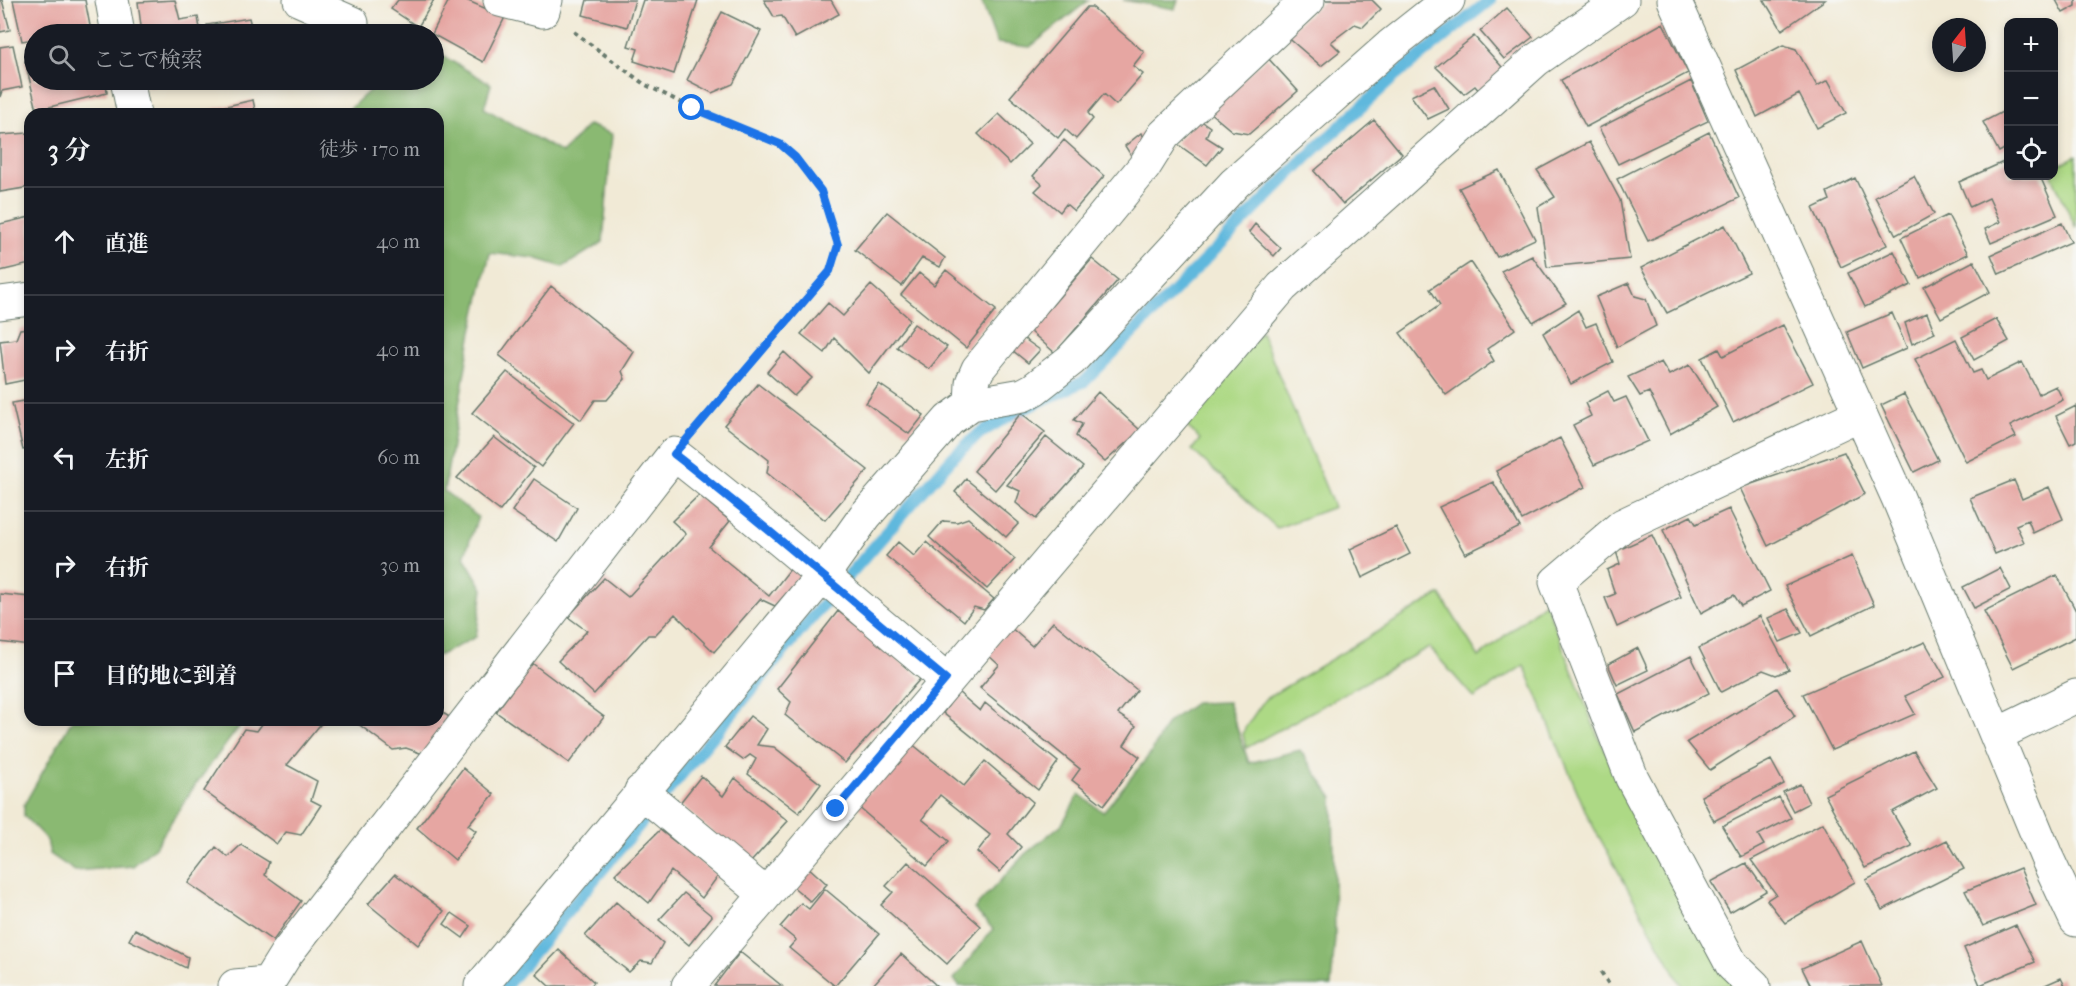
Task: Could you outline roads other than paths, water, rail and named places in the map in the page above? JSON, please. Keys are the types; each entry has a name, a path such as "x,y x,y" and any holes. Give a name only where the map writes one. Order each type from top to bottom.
{"street":[{"path":"112,0 116,24"},
{"path":"300,0 352,23"},
{"path":"500,0 544,5"},
{"path":"971,404 972,383 978,369 1144,167 1164,135 1308,0"},
{"path":"481,986 652,800 834,586 865,516 949,420 971,404 1023,395 1071,360 1235,183 1390,46 1449,0"},
{"path":"688,986 946,679 1282,287 1536,60 1622,0"},
{"path":"1674,0 1860,414 2076,920"},
{"path":"129,90 133,108"},
{"path":"0,303 24,300"},
{"path":"1754,986 1732,965 1632,778 1556,582 1623,525 1860,414"},
{"path":"255,985 674,454 742,507 946,679"},
{"path":"1996,735 2076,696"},
{"path":"652,800 765,894"}],"waterway":[{"path":"506,986 808,622 953,457 980,433 1012,414 1085,381 1310,154 1393,78 1490,0"}]}
